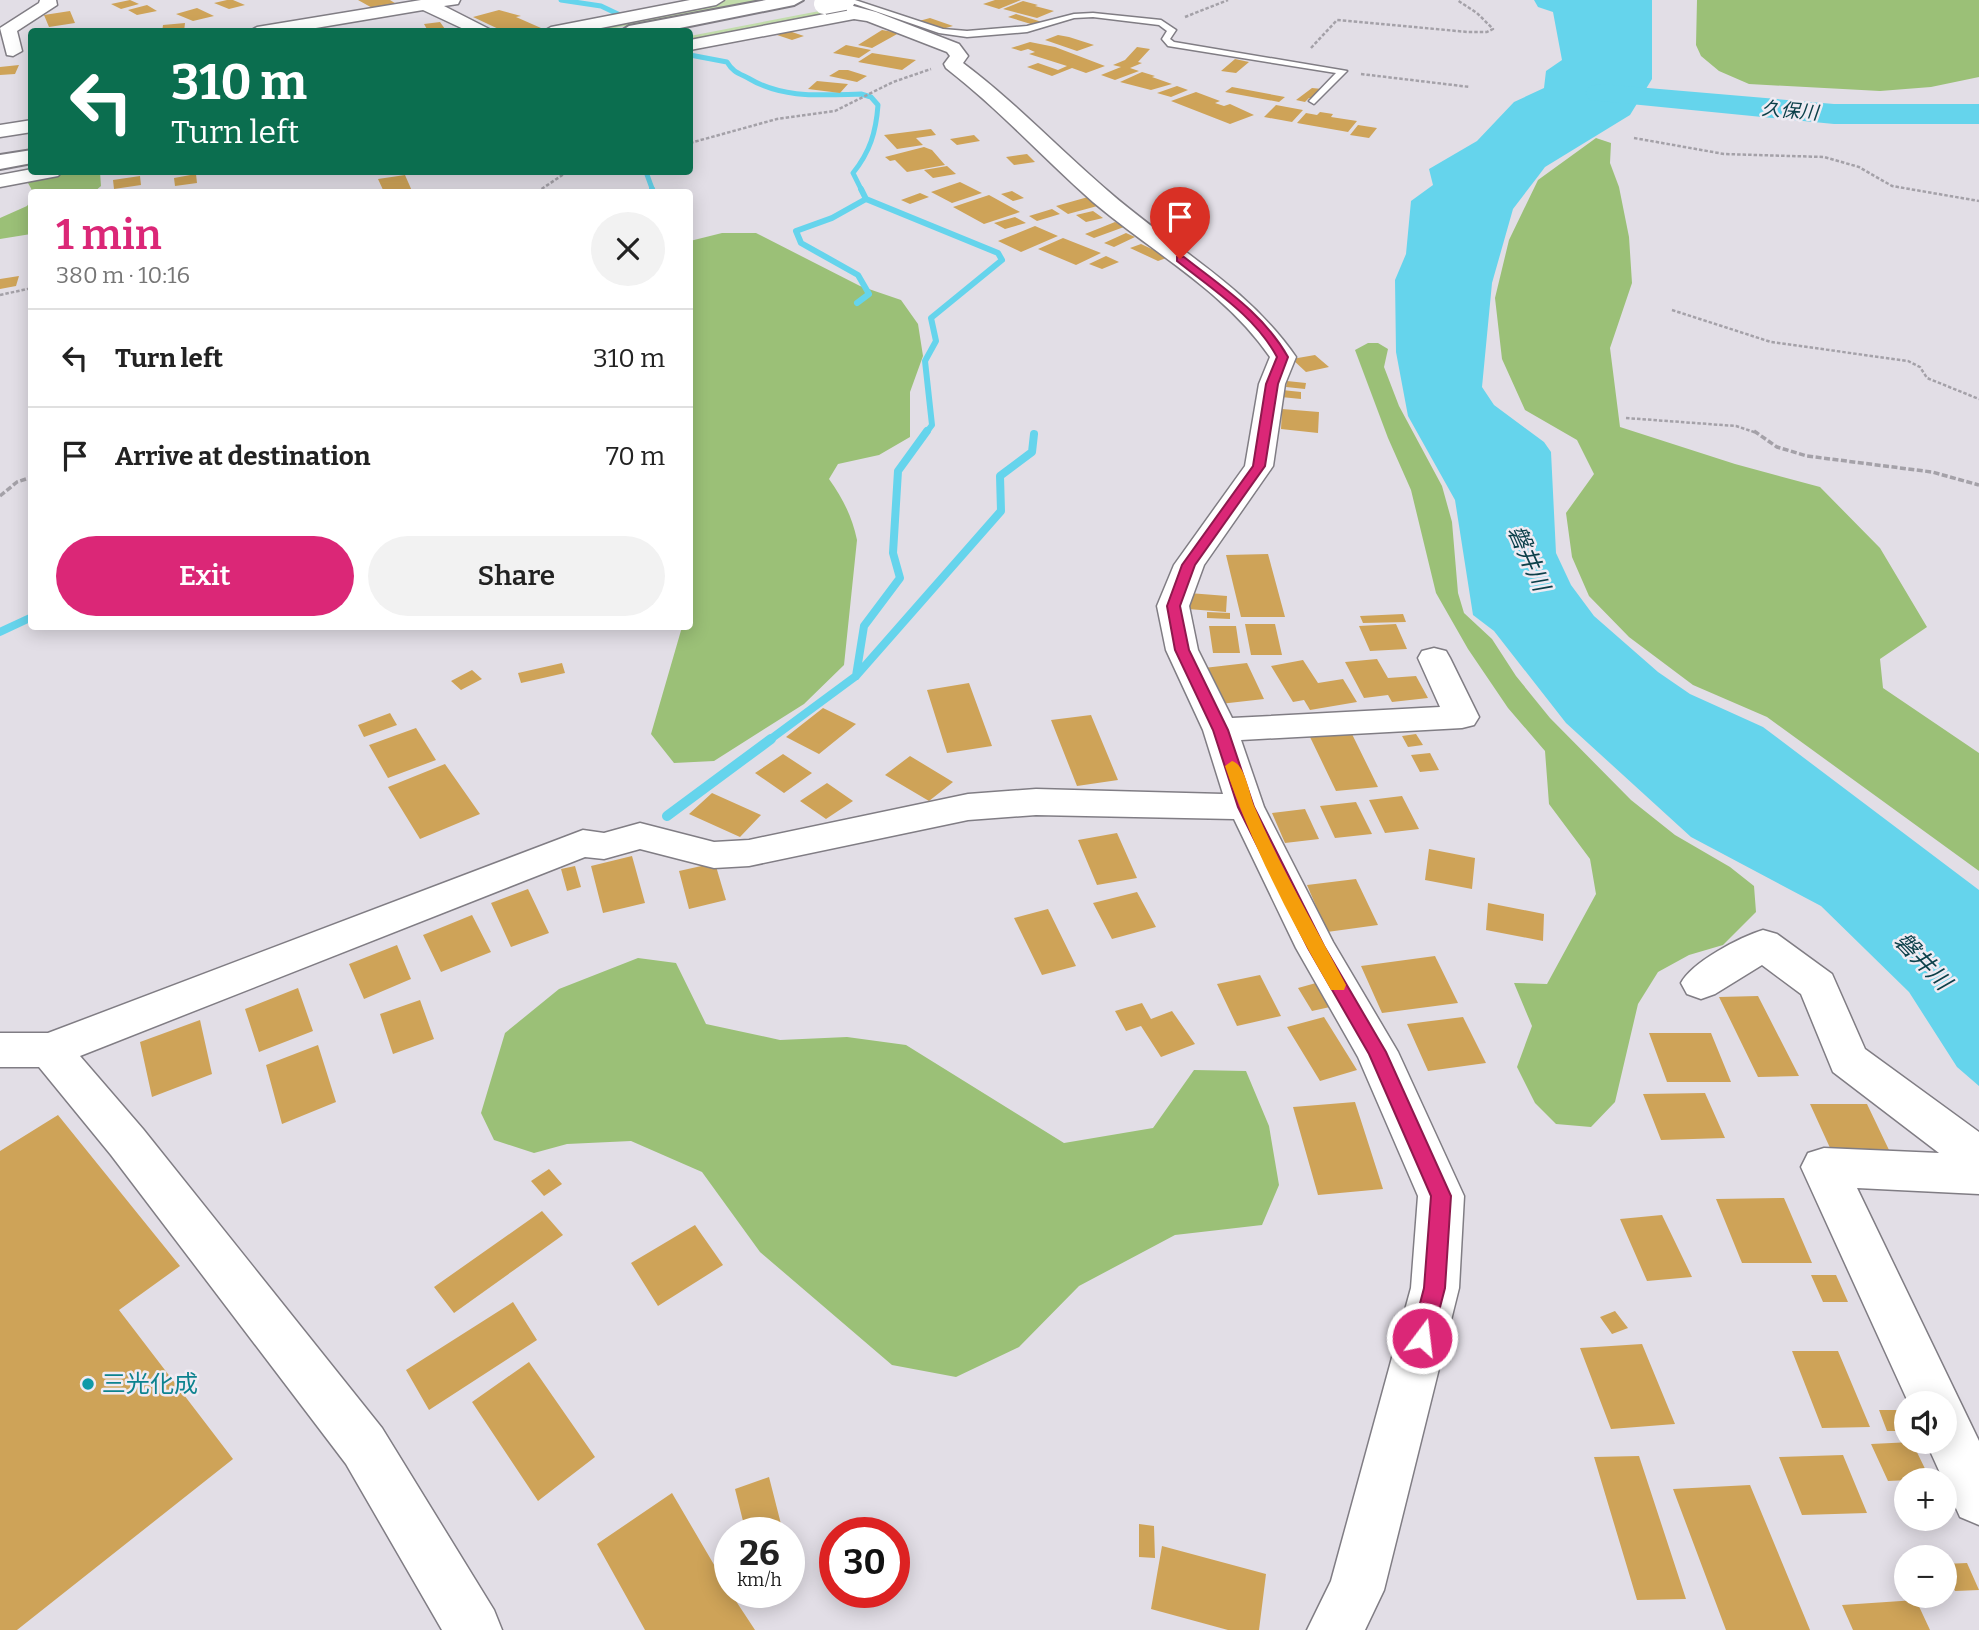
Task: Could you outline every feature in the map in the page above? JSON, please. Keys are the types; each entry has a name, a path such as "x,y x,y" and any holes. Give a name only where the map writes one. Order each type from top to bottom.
{"highway":[{"path":"650,28 794,0"},
{"path":"693,30 839,4"},
{"path":"0,150 28,146"},
{"path":"0,162 28,157"}],"street":[{"path":"15,51 8,29 48,5 48,0"},
{"path":"345,0 360,15"},
{"path":"281,28 452,0"},
{"path":"572,28 716,0"},
{"path":"693,44 839,4 953,48 959,56 953,64 990,91 1100,196 1240,306 1271,336 1283,357 1272,384 1259,466 1189,565 1173,606 1182,650 1220,730 1246,807 1316,948 1377,1052 1441,1196 1435,1288 1356,1590 1335,1630"},
{"path":"426,5 477,28"},
{"path":"0,131 28,127"},
{"path":"0,181 34,175"},
{"path":"1220,730 1462,717 1434,659"},
{"path":"0,1050 50,1050 583,844 604,846 640,836 714,855 749,853 968,807 1036,802 1246,807"},
{"path":"1701,983 1763,945 1818,985 1847,1060 1979,1157"},
{"path":"50,1050 127,1142 364,1446 474,1630"},
{"path":"1929,1391 1824,1167 1979,1174"},
{"path":"1957,1451 1979,1498"}],"lane":[{"path":"839,4 942,31 967,34 1027,29 1074,16 1093,15 1165,25 1172,30 1166,39 1171,44 1343,71"},
{"path":"1314,101 1343,71"}],"path":[{"path":"1165,25 1228,0"},
{"path":"1297,64 1337,20 1468,32 1487,32 1493,29 1457,0"},
{"path":"693,142 777,119 835,111 892,82 953,64"},
{"path":"1343,71 1469,87"},
{"path":"1634,138 1724,154 1824,157 1859,167 1892,186 1979,201"},
{"path":"542,189 562,175"},
{"path":"0,295 28,289"},
{"path":"1672,310 1771,342 1908,361 1920,367 1927,378 1979,399"},
{"path":"1626,418 1736,426 1752,430 1777,447 1807,457 1932,472 1979,485"},
{"path":"0,496 17,482 28,478"}],"green space":[{"path":"727,0 762,0 614,28 581,28"},
{"path":"1697,0 1979,0 1979,77 1931,87 1880,91 1749,84 1719,71 1701,56 1696,45"},
{"path":"830,9 833,15 693,42 693,35"},
{"path":"1596,138 1611,143 1610,163 1619,187 1629,237 1632,283 1610,348 1620,427 1735,464 1820,487 1880,548 1927,627 1880,659 1883,688 1979,753 1979,871 1767,717 1693,685 1629,637 1589,596 1572,557 1566,513 1594,474 1577,440 1525,410 1502,359 1495,298 1509,240 1538,180"},
{"path":"100,175 101,186 98,189 31,189 28,183 41,177"},
{"path":"27,206 28,234 0,239 0,218"},
{"path":"722,233 756,233 860,286 901,300 918,324 923,356 910,392 910,437 879,455 838,464 829,479 846,508 857,540 844,665 804,704 714,761 674,763 651,734 681,630 693,630 693,240"},
{"path":"1368,343 1378,343 1388,349 1384,367 1399,406 1442,486 1452,522 1458,593 1464,613 1492,639 1516,676 1550,718 1631,800 1675,835 1730,867 1754,886 1756,912 1723,945 1689,955 1658,972 1638,1004 1615,1102 1591,1127 1556,1124 1535,1103 1517,1067 1532,1026 1514,983 1547,984 1596,894 1590,859 1549,804 1545,751 1508,708 1468,649 1436,593 1411,490 1355,350"},
{"path":"638,958 676,963 706,1024 780,1040 847,1037 906,1045 1064,1143 1153,1128 1194,1070 1246,1071 1269,1126 1279,1185 1262,1225 1175,1235 1079,1286 1019,1347 956,1377 892,1365 760,1252 702,1172 631,1141 567,1144 534,1153 494,1140 481,1113 505,1033 559,989"}],"water":[{"name":"磐井川","path":"1534,0 1652,0 1652,79 1630,115 1545,167 1513,209 1492,283 1482,387 1494,405 1544,442 1551,452 1556,553 1571,585 1594,616 1658,672 1690,694 1763,727 1979,890 1979,1086 1957,1067 1909,992 1821,906 1691,837 1566,723 1494,631 1473,615 1455,500 1408,416 1396,352 1395,280 1406,254 1411,201 1433,185 1429,169 1477,141 1514,102 1544,88 1546,71 1562,60 1553,12 1538,7"}],"building":[{"path":"130,0 139,4 121,9 111,4"},
{"path":"227,0 245,5 229,9 214,3"},
{"path":"358,0 390,0 398,5 376,10"},
{"path":"995,0 1021,0 999,9 983,4"},
{"path":"1023,1 1054,11 1037,18 1003,9"},
{"path":"147,5 157,11 137,15 128,10"},
{"path":"197,8 214,16 193,21 176,14"},
{"path":"499,10 521,16 516,17 541,28 496,28 473,17"},
{"path":"70,11 75,23 49,27 44,15"},
{"path":"1016,14 1042,22 1034,25 1008,17"},
{"path":"930,18 953,26 942,29 919,21"},
{"path":"440,22 444,28 426,28 424,24"},
{"path":"185,23 184,28 163,28 163,25"},
{"path":"882,30 899,33 872,48 858,45"},
{"path":"789,31 804,36 792,40 777,35"},
{"path":"1058,35 1094,45 1077,51 1045,40"},
{"path":"1030,42 1055,47 1105,66 1086,73 1072,68 1052,76 1027,67 1038,63 1058,70 1067,66 1029,54 1035,52 1028,49 1021,51 1011,48"},
{"path":"846,45 871,50 859,58 833,53"},
{"path":"1137,47 1150,49 1138,62 1142,63 1130,68 1139,71 1115,80 1101,75 1121,67 1113,65 1125,60"},
{"path":"872,53 916,60 902,70 858,62"},
{"path":"1235,59 1249,62 1236,73 1221,71"},
{"path":"19,65 15,74 0,75 0,67"},
{"path":"839,70 867,76 857,82 829,76"},
{"path":"1142,72 1172,84 1151,90 1120,82"},
{"path":"817,81 848,84 840,93 808,89"},
{"path":"1177,86 1188,90 1171,97 1157,93"},
{"path":"1232,87 1285,97 1279,102 1225,92"},
{"path":"1312,88 1322,89 1314,98 1305,102 1296,100"},
{"path":"1196,92 1220,101 1215,103 1224,106 1230,104 1254,115 1230,124 1171,101"},
{"path":"1276,105 1303,110 1292,122 1264,117"},
{"path":"1320,112 1333,114 1331,117 1357,121 1348,132 1297,123 1306,113 1317,115"},
{"path":"1358,125 1377,128 1369,138 1350,135"},
{"path":"931,129 936,135 916,138 923,145 897,149 884,135"},
{"path":"974,135 980,141 957,145 950,139"},
{"path":"924,147 932,150 945,165 907,172 895,160 890,161 885,157"},
{"path":"1027,154 1035,162 1014,165 1006,157"},
{"path":"947,166 956,174 933,178 924,170"},
{"path":"196,175 197,183 175,186 174,178"},
{"path":"405,175 411,189 383,189 378,179"},
{"path":"140,176 141,185 114,189 113,180"},
{"path":"960,182 982,193 952,203 931,192"},
{"path":"1012,191 1024,198 1013,201 1001,194"},
{"path":"920,193 929,197 910,204 901,200"},
{"path":"989,195 1020,212 984,224 953,207"},
{"path":"1088,197 1101,205 1068,214 1056,206"},
{"path":"1052,209 1060,214 1037,221 1029,216"},
{"path":"1093,211 1103,218 1086,222 1076,215"},
{"path":"1015,217 1026,223 1005,229 994,223"},
{"path":"1115,222 1124,227 1094,238 1085,234"},
{"path":"1035,226 1058,236 1021,252 998,241"},
{"path":"1126,233 1135,237 1114,247 1104,243"},
{"path":"1063,238 1101,253 1076,265 1038,249"},
{"path":"1141,244 1169,257 1158,261 1130,248"},
{"path":"1106,256 1119,262 1102,269 1089,264"},
{"path":"19,276 16,286 0,289 0,279"},
{"path":"1315,355 1329,367 1306,372 1292,359"},
{"path":"1287,381 1306,383 1305,389 1286,387"},
{"path":"1282,390 1301,392 1301,399 1281,397"},
{"path":"1282,409 1319,412 1318,433 1281,429"},
{"path":"1268,554 1285,617 1241,617 1226,555"},
{"path":"1189,593 1227,596 1226,612 1188,609"},
{"path":"1207,612 1230,613 1230,619 1207,618"},
{"path":"1403,614 1406,622 1363,623 1360,616"},
{"path":"1245,624 1275,624 1282,655 1251,655"},
{"path":"1396,624 1407,649 1370,651 1359,626"},
{"path":"1209,626 1236,626 1240,653 1213,653"},
{"path":"1377,659 1388,678 1416,676 1428,698 1392,702 1388,695 1364,698 1345,662"},
{"path":"1303,660 1318,683 1343,679 1357,702 1310,710 1304,700 1293,702 1271,666"},
{"path":"562,663 565,673 521,683 518,673"},
{"path":"1247,663 1264,699 1220,704 1204,668"},
{"path":"472,670 482,679 461,690 451,681"},
{"path":"969,683 992,746 947,753 927,690"},
{"path":"823,708 856,724 819,754 786,737"},
{"path":"390,713 397,725 364,737 358,725"},
{"path":"1091,715 1118,780 1077,786 1051,720"},
{"path":"416,728 436,760 388,778 369,745"},
{"path":"1351,732 1378,787 1336,791 1310,737"},
{"path":"1416,734 1423,745 1408,747 1402,736"},
{"path":"1430,753 1439,770 1420,772 1411,755"},
{"path":"783,754 812,773 784,793 755,773"},
{"path":"910,756 953,782 929,801 885,775"},
{"path":"445,764 480,814 420,839 388,787"},
{"path":"827,783 853,801 826,819 800,801"},
{"path":"712,793 761,815 740,837 689,814"},
{"path":"1402,796 1419,829 1385,833 1369,800"},
{"path":"1356,802 1372,834 1335,838 1320,806"},
{"path":"1305,809 1319,839 1285,843 1272,813"},
{"path":"1117,833 1137,878 1097,885 1078,840"},
{"path":"1429,849 1475,858 1472,889 1425,880"},
{"path":"632,856 645,903 603,913 591,866"},
{"path":"715,863 726,900 689,909 679,871"},
{"path":"575,866 581,887 567,891 561,869"},
{"path":"1356,879 1378,925 1327,932 1307,885"},
{"path":"528,889 549,933 511,947 491,903"},
{"path":"1137,892 1156,927 1112,939 1093,903"},
{"path":"1488,903 1544,914 1543,941 1486,930"},
{"path":"1048,909 1076,966 1042,975 1014,918"},
{"path":"472,915 491,952 441,972 423,935"},
{"path":"397,945 411,979 364,999 349,964"},
{"path":"1435,956 1458,1003 1382,1013 1361,966"},
{"path":"1260,975 1281,1016 1237,1026 1217,984"},
{"path":"1316,983 1330,1007 1312,1011 1298,988"},
{"path":"298,988 313,1031 259,1052 245,1009"},
{"path":"1758,996 1799,1076 1758,1077 1719,997"},
{"path":"420,1000 434,1039 393,1054 380,1014"},
{"path":"1142,1003 1151,1019 1172,1011 1195,1044 1161,1057 1141,1026 1126,1031 1115,1011"},
{"path":"1324,1017 1357,1070 1320,1081 1287,1027"},
{"path":"1463,1017 1486,1063 1428,1071 1407,1024"},
{"path":"200,1020 212,1074 152,1097 140,1042"},
{"path":"1649,1033 1711,1033 1731,1082 1667,1082"},
{"path":"318,1045 336,1102 282,1124 266,1065"},
{"path":"1705,1093 1725,1138 1661,1140 1643,1094"},
{"path":"1355,1102 1383,1189 1318,1195 1293,1107"},
{"path":"1810,1104 1867,1104 1889,1150 1831,1150"},
{"name":"三光化成","path":"58,1115 180,1266 119,1310 233,1459 17,1630 0,1630 0,1151"},
{"path":"549,1169 562,1184 544,1196 531,1181"},
{"path":"1784,1198 1812,1263 1742,1263 1716,1199"},
{"path":"542,1211 563,1235 454,1313 434,1287"},
{"path":"1662,1215 1692,1277 1647,1281 1620,1219"},
{"path":"695,1225 723,1265 658,1306 631,1263"},
{"path":"1811,1275 1836,1275 1848,1302 1823,1302"},
{"path":"513,1302 537,1340 429,1410 406,1370"},
{"path":"1615,1311 1628,1328 1612,1334 1600,1317"},
{"path":"1642,1344 1675,1424 1611,1429 1580,1348"},
{"path":"1792,1351 1838,1351 1870,1427 1822,1428"},
{"path":"529,1362 595,1457 538,1501 472,1402"},
{"path":"1879,1410 1894,1410 1894,1431 1887,1431"},
{"path":"1894,1443 1894,1454 1918,1454 1925,1468 1894,1468 1894,1481 1888,1481 1871,1444"},
{"path":"1843,1455 1867,1513 1802,1515 1779,1457"},
{"path":"1639,1456 1686,1599 1637,1600 1594,1457"},
{"path":"769,1477 779,1517 742,1517 735,1489"},
{"path":"1750,1485 1810,1630 1726,1630 1673,1489"},
{"path":"672,1493 714,1565 714,1608 741,1608 755,1630 645,1630 597,1544"},
{"path":"1139,1524 1154,1526 1155,1558 1139,1557"},
{"path":"1162,1546 1266,1574 1259,1630 1228,1630 1151,1609"},
{"path":"1957,1563 1967,1563 1979,1590 1957,1591"},
{"path":"1894,1601 1894,1608 1920,1608 1930,1630 1853,1630 1842,1605"}],"waterway":[{"path":"561,0 601,6 620,15"},
{"path":"693,56 727,62 739,73 775,90 803,94 861,94 871,97 878,105 874,133 864,157 853,173 866,199"},
{"name":"久保川","path":"1601,93 1834,114 1979,114"},
{"path":"647,175 652,189"},
{"path":"857,303 869,294 858,275 801,243 796,231 832,218 866,199"},
{"path":"866,199 998,253 1002,260 931,318 936,341 925,361 932,425 926,433"},
{"path":"856,676 864,626 900,578 893,553 898,471 927,431"},
{"path":"856,676 1001,511 1000,476 1032,452 1034,434"},
{"path":"0,632 28,619"},
{"path":"768,741 856,676"},
{"path":"667,816 771,739"}],"slow traffic":[{"path":"1232,766 1246,807 1316,948 1338,985"}],"place":[{"name":"三光化成","path":"88,1384"}],"route":[{"path":"1180,259 1240,306 1271,336 1283,357 1272,384 1259,466 1189,565 1173,606 1182,650 1220,730 1246,807 1316,948 1377,1052 1441,1196 1435,1288 1422,1338"}]}
